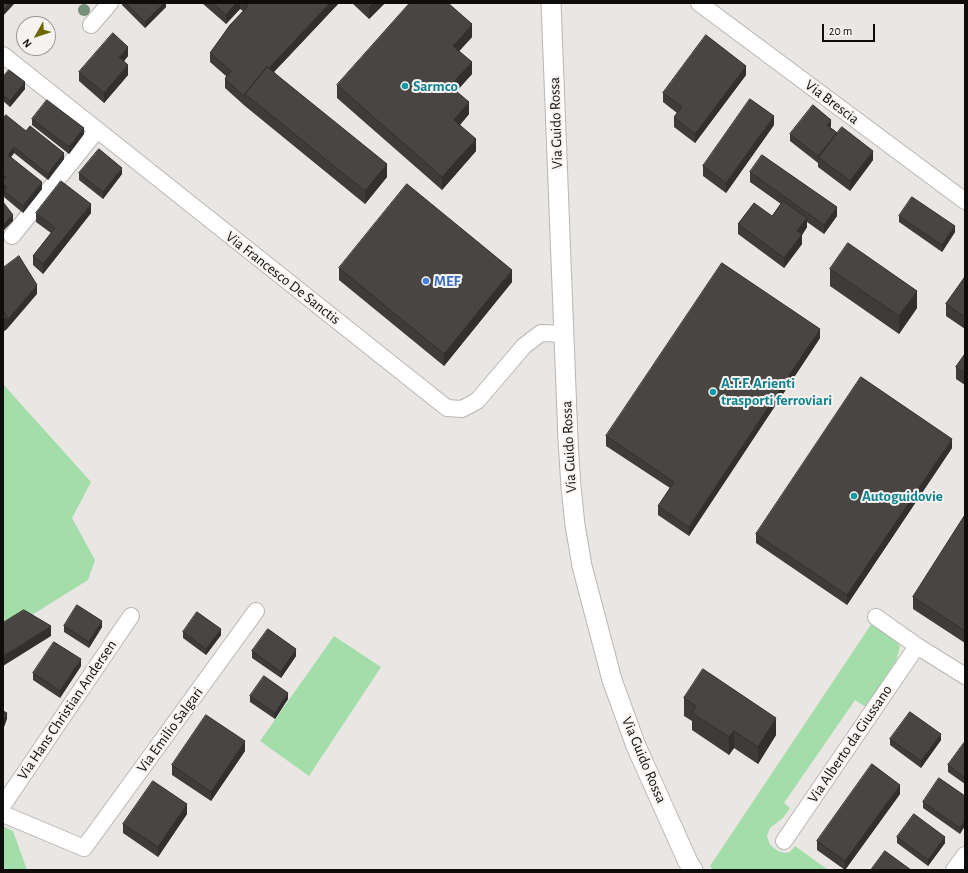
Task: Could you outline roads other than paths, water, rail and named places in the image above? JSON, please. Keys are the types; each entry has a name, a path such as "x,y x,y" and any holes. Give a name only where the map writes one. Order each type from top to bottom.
{"street":[{"path":"91,25 110,3"},
{"name":"Via Guido Rossa","path":"551,3 570,487 575,525 582,566 601,642 617,695 636,746 688,862 693,870"},
{"name":"Via Brescia","path":"699,3 965,202"},
{"name":"Via Francesco De Sanctis","path":"3,55 447,408 462,409 477,401 524,346 541,333 564,334"},
{"path":"12,236 97,130"},
{"name":"Via Emilio Salgari","path":"3,814 84,848 256,611"},
{"name":"Via Hans Christian Andersen","path":"3,805 131,616"},
{"path":"876,617 917,646 965,676"},
{"name":"Via Alberto da Giussano","path":"784,841 917,646"},
{"path":"954,870 965,855"}],"place":[{"name":"Sarmco","path":"405,86"},
{"name":"MEF","path":"426,281"},
{"name":"A.T.F. Arienti trasporti ferroviari","path":"713,392"},
{"name":"Autoguidovie","path":"854,496"}]}
